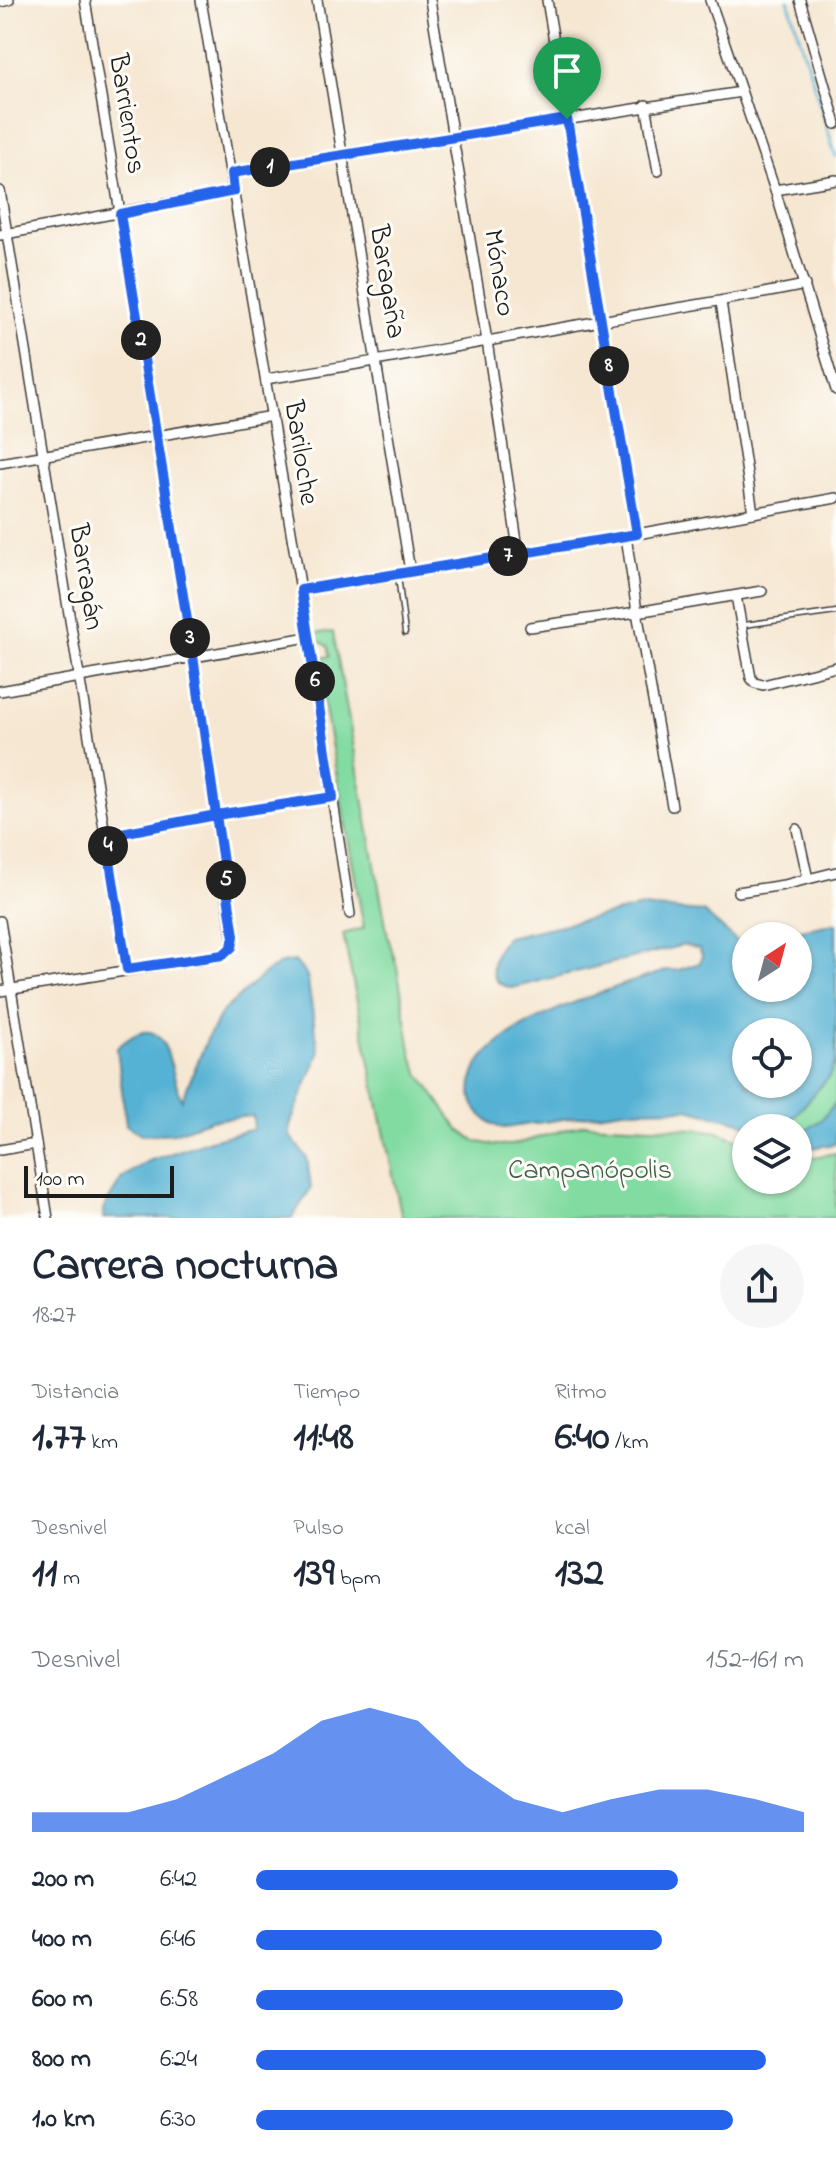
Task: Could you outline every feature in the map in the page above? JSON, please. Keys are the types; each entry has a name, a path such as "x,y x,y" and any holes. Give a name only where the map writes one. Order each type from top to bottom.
{"street":[{"path":"0,2 9,0"},
{"name":"Barrientos","path":"85,0 193,656 234,936 232,947 223,955 127,969"},
{"name":"Bariloche","path":"201,0 301,590 350,914"},
{"name":"Baragaña","path":"317,0 410,571"},
{"name":"Mónaco","path":"430,0 519,555"},
{"path":"547,0 637,534"},
{"path":"710,0 775,190 836,390"},
{"path":"800,0 836,124"},
{"path":"232,173 741,92"},
{"path":"646,105 658,171"},
{"path":"775,190 836,180"},
{"name":"Barragán","path":"0,191 4,234 44,455 127,969"},
{"path":"4,234 234,191"},
{"path":"266,379 805,285"},
{"path":"721,302 753,513"},
{"path":"0,463 272,416"},
{"path":"301,590 519,555 836,498"},
{"path":"626,536 672,806"},
{"path":"530,627 762,591"},
{"path":"736,596 751,678 759,685 836,667"},
{"path":"0,691 308,637"},
{"path":"106,836 333,797"},
{"path":"797,829 808,879"},
{"path":"738,892 836,872"},
{"path":"0,921 5,990 48,1218"},
{"path":"5,990 127,969"},
{"path":"0,1150 36,1144"}],"lane":[{"path":"398,573 405,633"},
{"path":"742,626 836,612"}],"green space":[{"name":"Campanópolis","path":"333,632 412,1056 419,1073 458,1129 475,1141 493,1145 513,1145 584,1124 718,1132 732,1138 732,1194 812,1194 812,1157 836,1153 836,1218 402,1218 343,934 364,928 316,659 330,656 328,646 315,639 315,633"},
{"path":"836,1060 836,1102 812,1126 812,1114 796,1114 828,1077"}],"water":[{"path":"642,907 703,912 732,937 732,1002 812,1002 812,928 836,923 836,1060 829,1077 812,1096 812,1018 732,1018 732,1098 810,1098 796,1114 732,1114 732,1120 687,1109 623,1110 504,1128 495,1126 475,1107 471,1092 480,1062 498,1044 523,1026 554,1011 646,977 700,963 702,955 699,949 684,945 512,988 500,984 493,973 499,947 507,937"},
{"path":"295,961 307,976 319,1053 290,1125 290,1136 307,1158 311,1188 292,1218 103,1218 103,1209 122,1178 146,1162 254,1129 253,1116 211,1120 174,1133 143,1135 126,1125 117,1048 134,1035 147,1032 156,1035 169,1057 182,1100 208,1037 223,1011 265,973 282,963"},
{"path":"836,1102 836,1144 812,1148 812,1126"}],"waterway":[{"path":"788,0 836,157"}],"route":[{"path":"567,119 232,173 234,191 120,214 216,815 106,836 127,969 223,955 232,947 234,936 216,815 333,797 301,590 637,534 567,119"}]}
